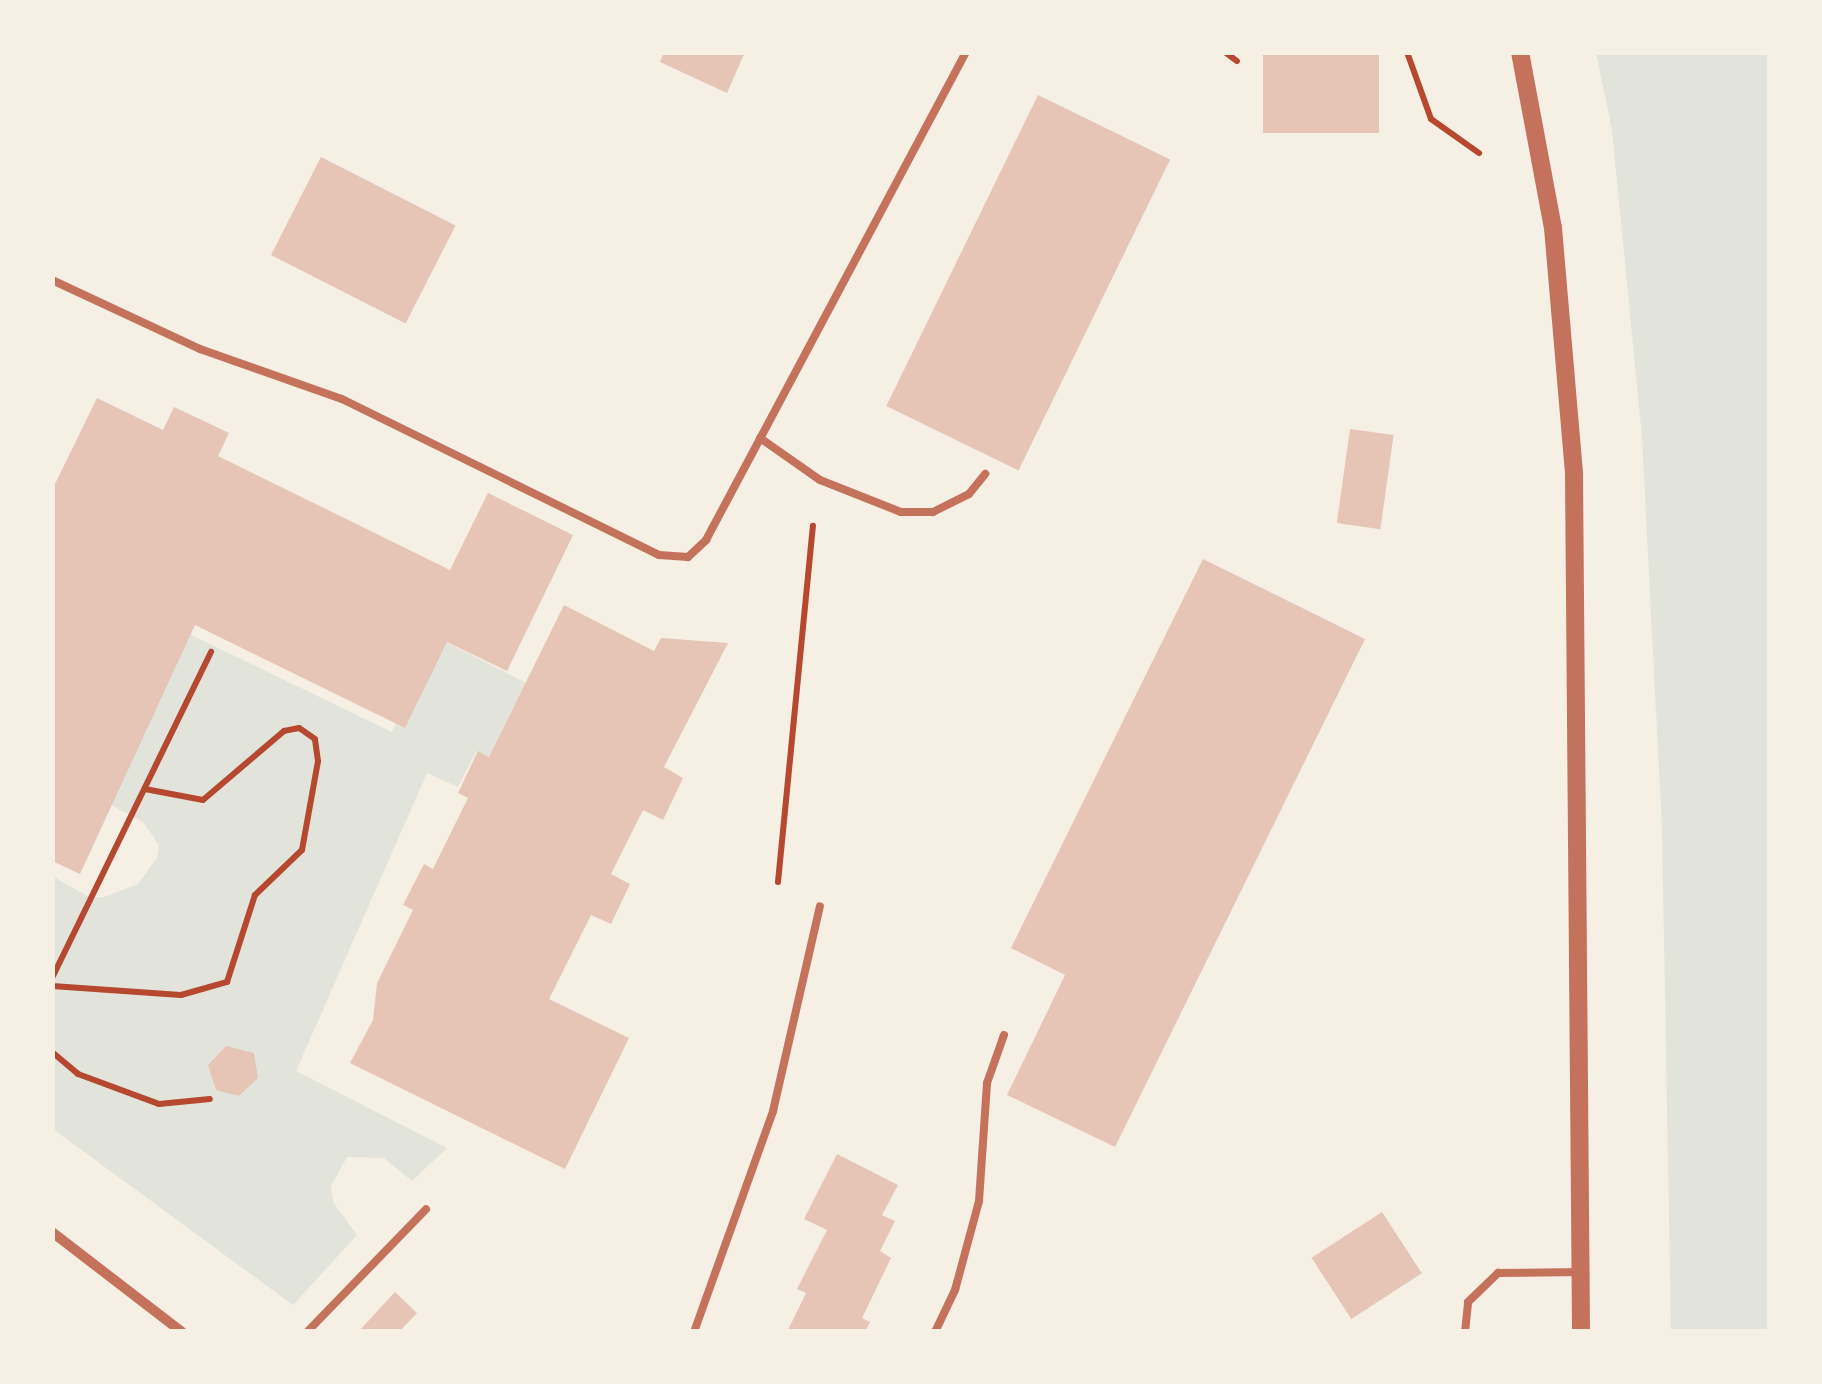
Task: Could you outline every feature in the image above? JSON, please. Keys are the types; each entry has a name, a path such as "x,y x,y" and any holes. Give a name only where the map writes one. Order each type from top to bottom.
{"street":[{"path":"1520,52 1553,228 1574,475 1580,1332"},
{"path":"52,1232 182,1332"}],"lane":[{"path":"52,280 200,349 342,400 660,555 688,557 706,540 966,52"},
{"path":"760,438 820,480 901,512 933,512 969,494 985,474"},
{"path":"694,1332 774,1111 820,906"},
{"path":"935,1332 955,1290 979,1202 987,1083 1004,1035"},
{"path":"307,1332 426,1209"},
{"path":"1464,1332 1468,1302 1498,1272 1580,1272"}],"path":[{"path":"1225,52 1238,60"},
{"path":"1407,52 1431,119 1479,153"},
{"path":"820,480 778,882 820,906"},
{"path":"52,978 211,652"},
{"path":"52,986 181,995 227,982 255,895 302,850 318,761 314,739 298,728 284,731 203,800 176,800 145,789"},
{"path":"52,1052 78,1074 159,1104 210,1099"}],"shaded area":[{"path":"1596,53 1769,53 1769,1331 1671,1331 1662,830 1642,437 1612,130"},
{"path":"187,633 392,732 438,638 526,683 491,759 476,752 458,787 427,773 296,1071 447,1148 412,1181 384,1158 347,1157 331,1186 333,1202 357,1235 293,1305 53,1129 52,876 91,898 104,897 138,884 157,858 159,845 143,822 109,804"}],"building":[{"path":"664,52 745,52 727,93 660,62"},
{"path":"1263,52 1379,52 1379,133 1263,133"},
{"path":"1038,95 1170,159 1018,470 886,406"},
{"path":"321,157 456,226 406,324 271,255"},
{"path":"97,398 163,430 174,407 229,433 218,456 450,570 488,493 573,535 507,671 447,642 405,728 195,625 80,874 52,861 52,490"},
{"path":"1350,429 1394,435 1380,529 1337,523"},
{"path":"1203,559 1365,639 1115,1147 1007,1095 1065,975 1011,948"},
{"path":"564,605 654,651 661,638 728,643 664,767 683,778 663,820 643,810 611,874 630,884 611,924 591,915 549,999 629,1038 565,1169 350,1063 373,1020 377,983 413,910 403,905 424,864 433,869 468,798 458,793 478,751 489,757"},
{"path":"226,1046 254,1053 258,1078 239,1096 216,1090 208,1065"},
{"path":"837,1154 898,1185 882,1215 895,1221 880,1251 891,1258 862,1318 870,1322 865,1332 787,1332 806,1293 797,1289 827,1230 804,1219"},
{"path":"1382,1212 1422,1273 1351,1319 1312,1258"},
{"path":"395,1292 417,1313 399,1332 358,1332"}]}
